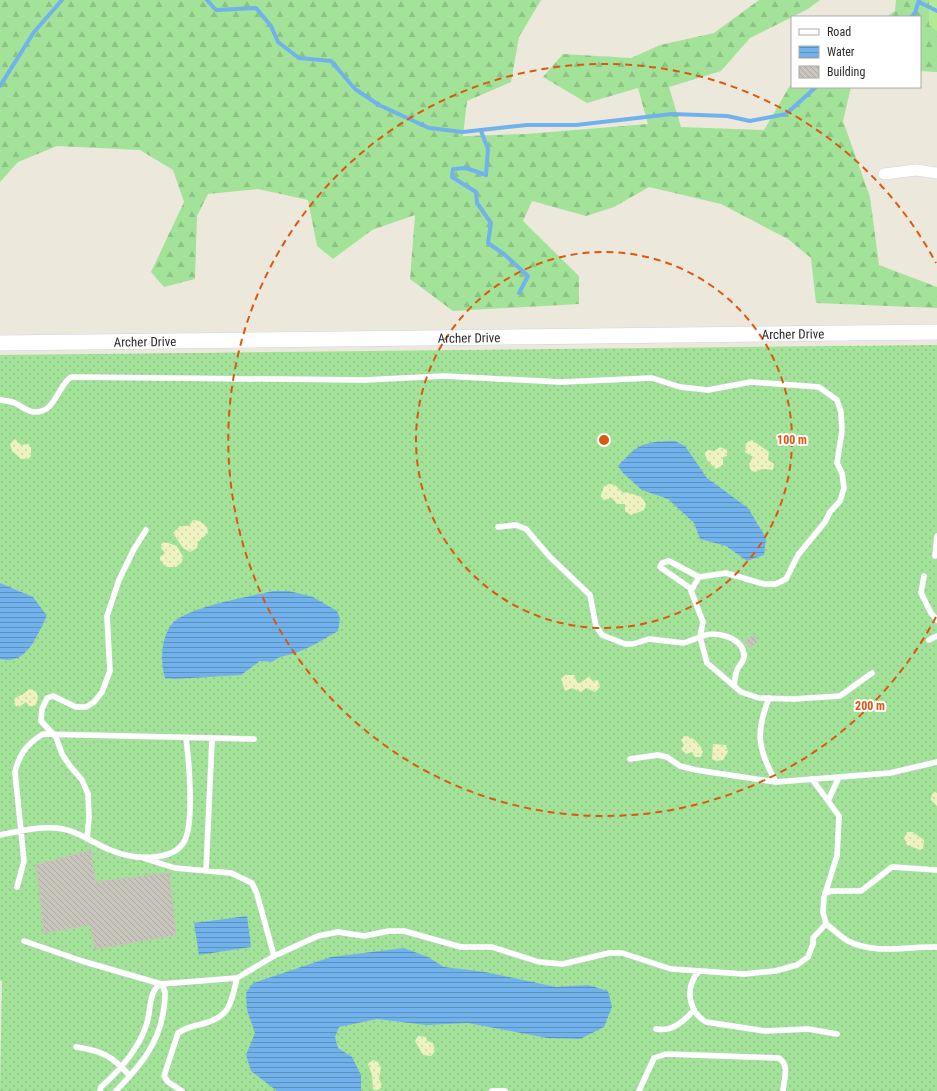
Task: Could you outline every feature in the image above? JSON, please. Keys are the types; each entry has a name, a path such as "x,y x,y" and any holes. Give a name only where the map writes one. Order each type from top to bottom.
{"street":[{"path":"884,174 916,170 937,173"},
{"name":"Archer Drive","path":"0,343 937,332"}],"lane":[{"path":"0,400 14,402 34,412 42,410 51,406 62,384 71,377 365,380 444,376 561,382 652,378 680,387 708,390 751,382 819,387 828,392 837,400 840,412 842,431 837,463 842,473 844,488 840,501 798,555 786,579 776,584 770,584 726,573 699,577 668,561 662,563 660,567 690,588 703,622 700,637 707,663 741,692 759,698 840,696 872,673"},
{"path":"498,527 516,525 526,529 550,557 590,595 596,626 602,635 625,644 633,644 649,639 684,642 705,634 713,634 733,639 741,646 744,655 742,664 737,669 734,686"},
{"path":"87,839 89,818 88,794 82,780 62,754 56,737 41,721 42,710 47,698 53,696 76,707 86,707 94,702 102,692 110,670 107,616 119,580 134,549 146,530"},
{"path":"935,556 937,536"},
{"path":"924,576 921,593 931,613 937,620"},
{"path":"691,591 699,577"},
{"path":"929,640 937,636"},
{"path":"770,698 763,716 760,739 765,762 776,782"},
{"path":"17,886 24,861 15,772 18,760 32,741 42,734 254,740"},
{"path":"143,858 163,855 178,850 185,841 190,824 190,766 186,738"},
{"path":"206,871 212,740"},
{"path":"630,759 658,755 668,757 680,766 696,770 776,782 890,773 937,762"},
{"path":"828,801 839,777"},
{"path":"812,779 839,816 837,856 825,893 823,912 826,924 848,941 867,947 886,949 916,946 937,947"},
{"path":"0,835 21,831 63,828 78,833 114,852 143,858 176,868 231,873 252,883 257,894 274,956"},
{"path":"825,893 832,891 861,891 892,867 937,870"},
{"path":"24,941 82,962 161,984 237,978 274,956 318,936 338,932 364,936 404,931 461,948 492,947 539,962 562,964 609,953 622,953 671,970 744,974 775,971 797,965 808,957 813,944 813,938 826,924"},
{"path":"698,972 690,985 690,995 693,1011 698,1017 706,1022 765,1031 808,1030 837,1034"},
{"path":"182,1091 168,1082 164,1076 178,1033 183,1029 211,1021 224,1015 230,1007 237,978"},
{"path":"100,1091 101,1087 132,1054 139,1042 146,1026 156,986 161,984"},
{"path":"116,1091 150,1052 157,1038 162,1020 166,995 165,988 161,984"},
{"path":"656,1029 664,1031 672,1029 693,1011"},
{"path":"76,1047 96,1050 110,1056 130,1076"},
{"path":"640,1091 654,1058 666,1054 779,1058 784,1062 786,1069 783,1091"},
{"path":"492,1091 505,1091"}],"green space":[{"path":"0,0 541,0 519,37 511,82 467,101 463,136 526,134 648,124 638,88 587,103 543,77 563,54 631,58 660,45 714,33 759,0 820,0 808,9 791,16 791,18 750,38 721,71 669,87 681,127 764,130 791,84 791,88 851,88 843,121 870,197 879,265 937,287 937,308 816,303 811,258 788,239 721,204 649,187 614,207 586,216 532,201 523,221 579,276 579,304 453,311 410,279 415,215 372,230 333,259 317,246 308,200 258,189 208,194 197,216 195,279 164,287 151,272 184,202 173,170 140,150 57,146 18,162 0,182"},
{"path":"896,0 937,0 937,72 921,71 921,16 888,16 895,11"},
{"path":"929,0 937,0 937,31 929,25"},
{"path":"937,345 937,1091 0,1091 2,981 0,980 0,355"}],"sand":[{"path":"15,439 21,445 29,444 31,448 31,456 28,459 21,459 12,451 10,444"},
{"path":"752,440 769,452 768,460 774,464 773,470 762,469 755,472 750,470 749,463 753,457 745,452 746,443"},
{"path":"720,447 727,450 727,456 723,457 723,465 716,469 706,459 705,453 708,450 714,451"},
{"path":"609,484 615,485 623,493 630,493 642,497 646,504 644,510 631,515 625,511 625,504 617,504 612,498 604,500 601,498 604,486"},
{"path":"193,520 200,521 207,527 208,533 198,542 197,548 190,552 183,548 173,533 180,526 189,526"},
{"path":"165,542 177,546 183,557 182,562 176,567 166,567 160,560 160,557 165,553 161,548 161,544"},
{"path":"565,675 574,675 577,682 580,683 590,676 592,681 598,680 600,687 595,692 586,688 581,692 572,688 565,691 561,679"},
{"path":"29,689 34,690 38,696 35,706 29,706 26,702 19,707 16,706 14,703 15,698 25,693"},
{"path":"684,736 690,737 698,743 703,751 701,757 695,757 692,752 686,754 681,749 684,745 681,740"},
{"path":"713,744 726,745 728,752 723,760 716,761 712,759"},
{"path":"935,792 937,793 937,806 931,800 932,794"},
{"path":"907,832 913,832 924,840 923,849 920,850 907,845 904,838"},
{"path":"418,1036 426,1037 427,1041 433,1043 435,1051 431,1056 423,1055 415,1041"},
{"path":"373,1060 378,1062 381,1068 379,1078 382,1086 378,1091 373,1089 372,1075 368,1064"}],"water":[{"path":"675,441 685,446 707,478 748,508 766,538 764,555 747,561 726,546 700,539 694,523 668,499 642,490 623,473 618,466 639,447 650,443"},
{"path":"0,583 33,597 47,616 30,647 17,658 9,660 0,659"},
{"path":"274,591 289,591 313,597 337,611 340,619 338,631 306,649 275,659 272,662 260,661 241,675 174,679 165,678 162,665 162,650 168,629 179,618 204,607"},
{"path":"247,916 251,947 199,955 194,923"},
{"path":"404,948 428,957 444,967 485,972 556,987 588,985 608,991 612,1007 604,1027 580,1039 547,1038 468,1023 426,1025 377,1019 339,1027 335,1037 338,1048 352,1057 361,1075 361,1091 277,1091 251,1071 246,1055 255,1033 247,1010 246,993 253,983 331,957"}],"building":[{"path":"754,635 758,642 749,648 745,641"},
{"path":"91,850 95,882 169,873 176,935 95,949 90,925 44,933 36,865"}],"waterway":[{"path":"0,86 34,32 62,0"},
{"path":"207,0 216,10 256,8 271,26 278,42 299,58 331,61 355,89 379,105 429,128 463,132 527,125 576,125 672,114 727,116 750,121 786,114 815,88"},
{"path":"912,16 915,13 919,0"},
{"path":"919,2 937,11"},
{"path":"481,131 488,149 486,175 466,168 453,169 452,177 476,192 477,203 491,223 488,243 504,254 528,276 519,293"}]}
